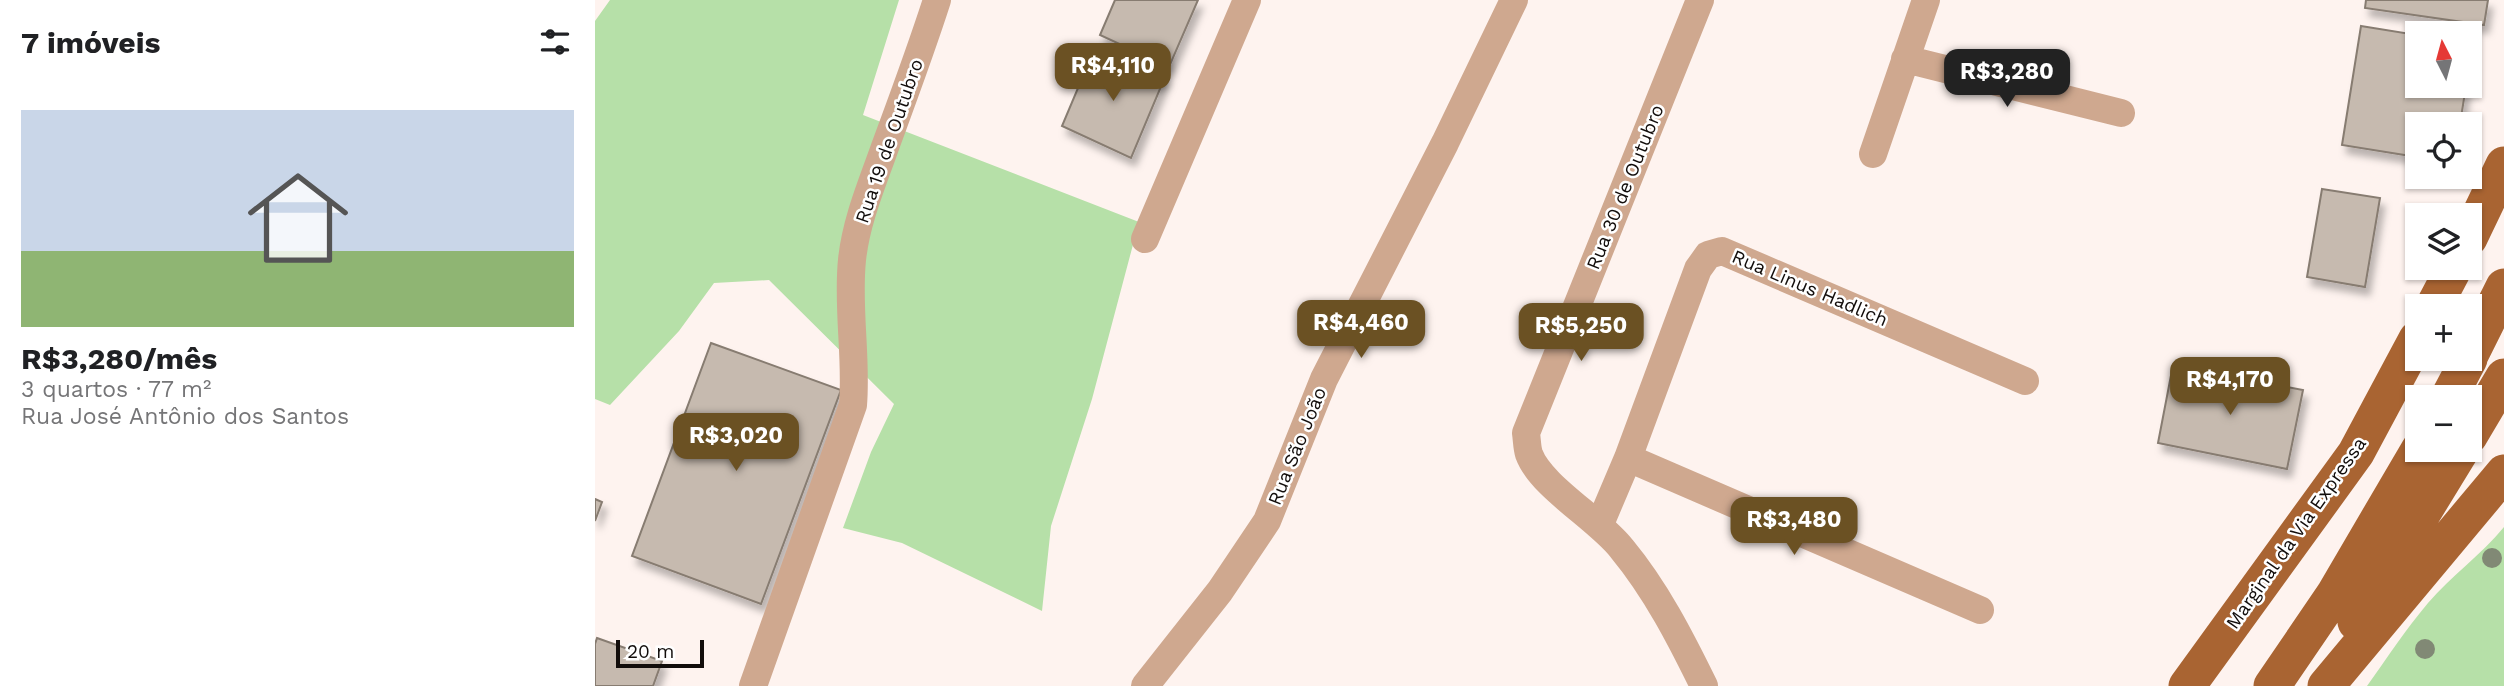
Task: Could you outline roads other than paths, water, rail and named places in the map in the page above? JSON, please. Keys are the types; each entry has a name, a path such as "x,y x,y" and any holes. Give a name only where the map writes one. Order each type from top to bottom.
{"main road":[{"path":"2482,211 2504,165"},
{"path":"2482,332 2504,287"},
{"name":"Marginal da Via Expressa","path":"2187,686 2356,453 2405,361"},
{"path":"2482,414 2504,377"},
{"path":"2272,686 2334,595 2412,462"},
{"path":"2317,686 2454,462"},
{"path":"2326,686 2504,473"}],"street":[{"name":"Rua 19 de Outubro","path":"753,686 853,405 856,373 852,322 854,247 862,209 937,0"},
{"path":"1145,239 1247,0"},
{"name":"Rua São João","path":"1148,685 1220,592 1267,521 1324,379 1445,143 1514,0"},
{"name":"Rua 30 de Outubro","path":"1700,0 1526,433 1529,455 1547,481 1600,524 1623,549 1667,614 1704,686"},
{"path":"1873,154 1926,0"},
{"path":"1905,59 2121,113"},
{"name":"Rua Linus Hadlich","path":"1600,524 1628,458 1698,269 1708,254 1722,251 2025,381"},
{"path":"1628,458 1980,610"}]}
